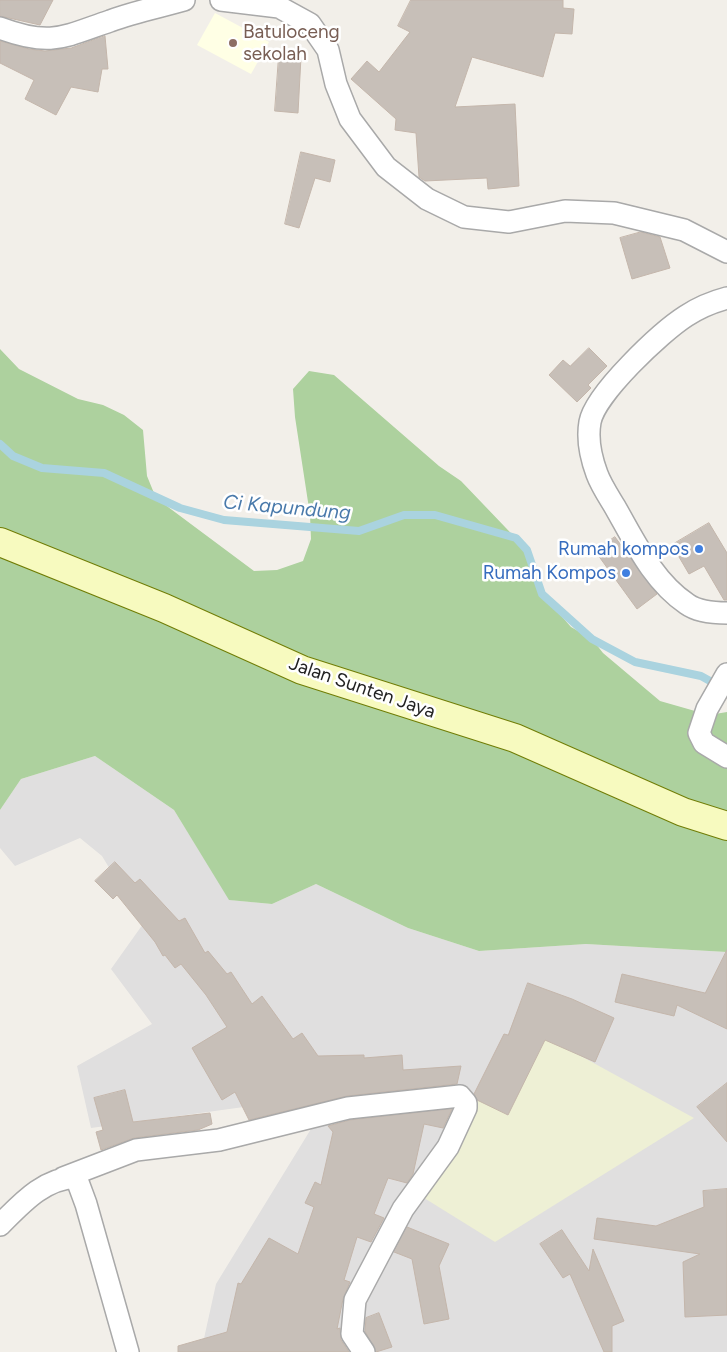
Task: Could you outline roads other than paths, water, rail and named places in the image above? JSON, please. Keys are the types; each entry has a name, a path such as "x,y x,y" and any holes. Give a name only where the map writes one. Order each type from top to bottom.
{"main road":[{"name":"Jalan Sunten Jaya","path":"0,542 164,608 302,670 515,738 683,812 727,826"}],"street":[{"path":"0,28 27,36 61,39 110,21 184,0"},
{"path":"221,0 279,7 310,24 328,50 336,84 350,119 386,166 427,199 464,216 509,222 565,211 614,214 684,230 727,252"},
{"path":"727,298 713,301 685,317 637,359 601,398 590,421 589,443 597,476 647,563 664,584 688,605 706,612 727,614"},
{"path":"727,674 707,709 699,733 704,743 727,757"},
{"path":"0,1225 19,1205 47,1183 136,1150 219,1140 348,1108 460,1096 466,1103 466,1108 448,1148 403,1209 355,1300 352,1334 364,1352"},
{"path":"63,1178 76,1177 81,1187 128,1352"}],"waterway":[{"name":"Ci Kapundung","path":"0,444 13,456 42,468 104,473 180,508 224,520 359,531 404,515 435,515 516,538 527,550 542,594 592,639 635,662 701,676 719,686"}],"place":[{"name":"Batuloceng sekolah","path":"233,43"},
{"name":"Rumah kompos","path":"699,549"},
{"name":"Rumah Kompos","path":"626,573"}]}
